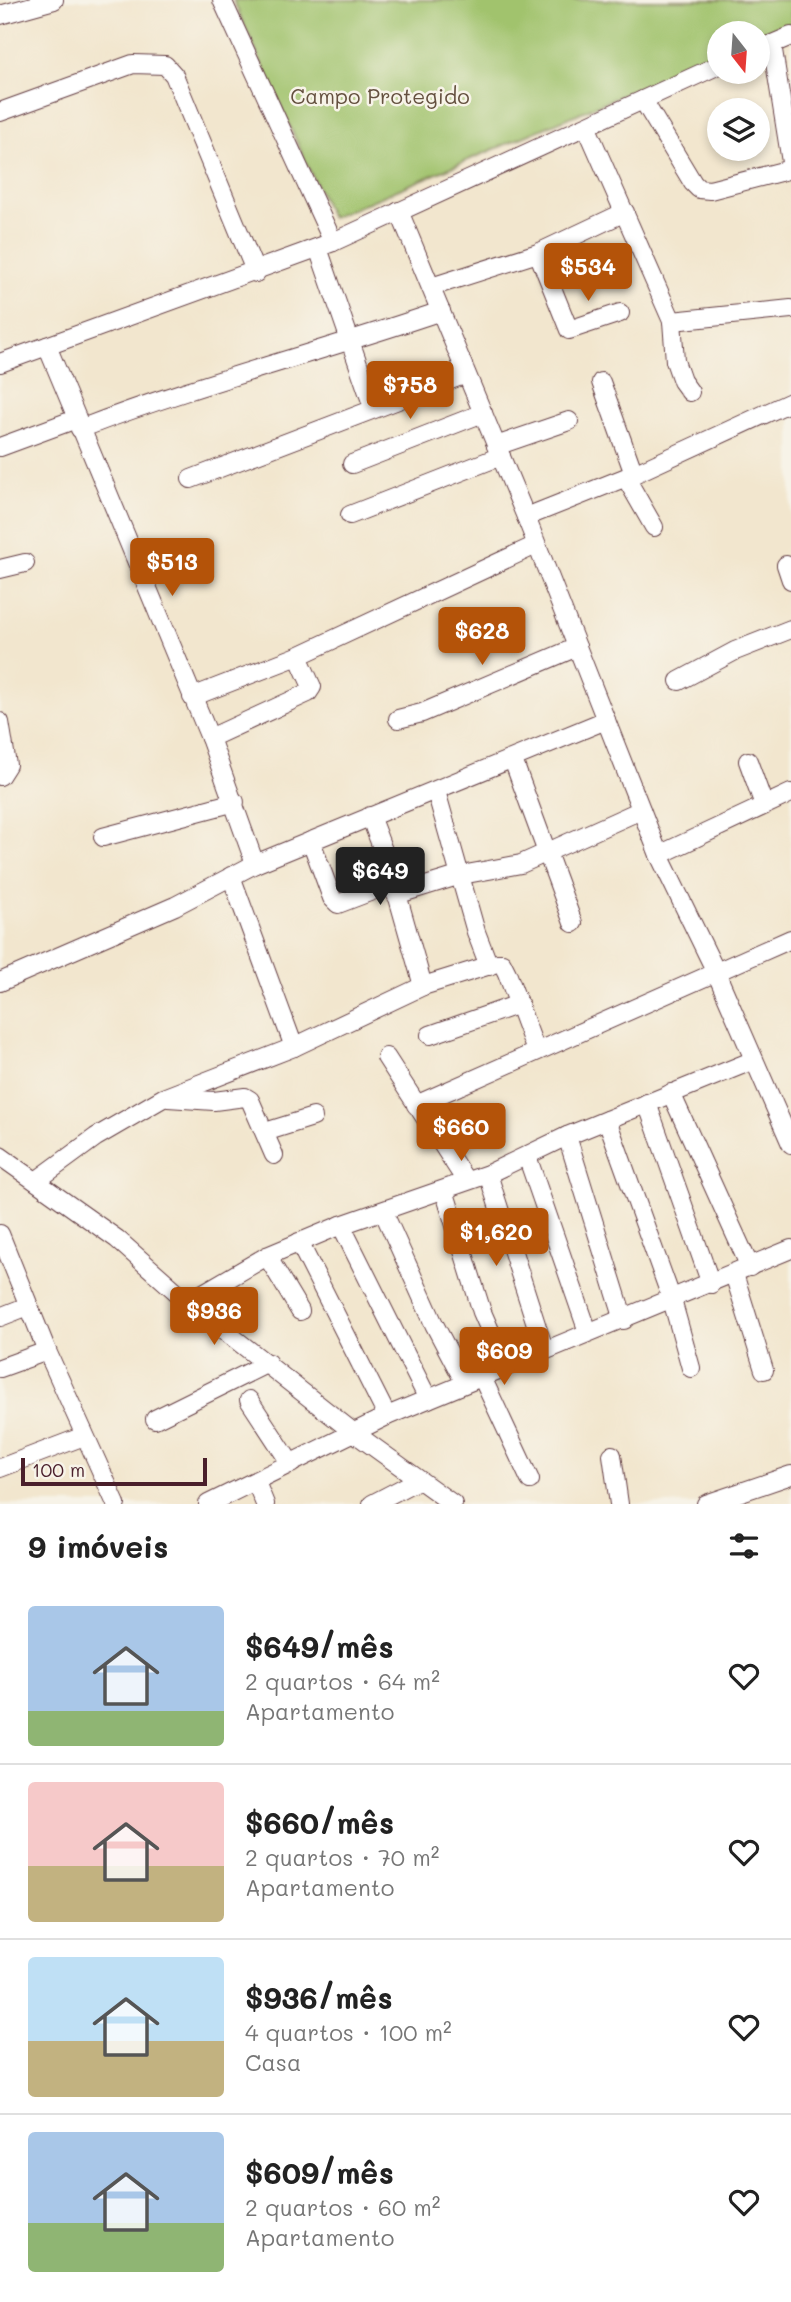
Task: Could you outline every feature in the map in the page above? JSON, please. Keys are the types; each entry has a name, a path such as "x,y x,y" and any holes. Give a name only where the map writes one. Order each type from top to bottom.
{"street":[{"path":"0,15 54,0"},
{"path":"222,0 325,245 373,407"},
{"path":"770,45 791,36"},
{"path":"0,112 133,64 165,65 174,75 256,273"},
{"path":"770,69 791,162"},
{"path":"0,363 256,273 325,245 587,128 707,71"},
{"path":"643,100 699,189 710,190 791,169"},
{"path":"587,128 672,321 675,361 682,381 690,392"},
{"path":"399,211 526,517 659,855 715,970 754,1060 786,1121 791,1144"},
{"path":"431,287 538,253 625,212"},
{"path":"538,253 569,330 620,313"},
{"path":"672,321 791,309"},
{"path":"0,447 352,341 441,311"},
{"path":"47,346 210,738 255,864"},
{"path":"191,479 373,407 466,374"},
{"path":"601,382 630,476 654,527"},
{"path":"526,517 630,476 791,402"},
{"path":"352,464 483,413"},
{"path":"350,515 569,421"},
{"path":"192,697 298,656 536,545"},
{"path":"0,569 25,563"},
{"path":"679,681 735,651 791,629"},
{"path":"398,719 422,713 577,647"},
{"path":"210,738 309,693 312,687 310,679 298,656"},
{"path":"0,982 175,906 255,864 606,720"},
{"path":"0,722 7,765 0,776"},
{"path":"513,760 573,923"},
{"path":"748,761 764,805"},
{"path":"436,791 476,932 489,966"},
{"path":"659,855 791,793"},
{"path":"103,837 235,802"},
{"path":"311,841 332,898 338,904 461,875 502,870 641,810"},
{"path":"370,816 423,986"},
{"path":"231,876 295,1047"},
{"path":"416,1105 715,970 791,939"},
{"path":"36,1181 96,1137 163,1098 295,1047 423,986 489,966 502,963 536,1051"},
{"path":"430,1035 519,1004"},
{"path":"386,1058 466,1181"},
{"path":"188,1303 267,1256 299,1242 488,1174 567,1136 754,1060"},
{"path":"671,1093 742,1270 764,1370"},
{"path":"163,1098 214,1101 245,1097 250,1100 274,1155"},
{"path":"647,1103 711,1284"},
{"path":"265,1132 313,1117"},
{"path":"607,1120 672,1300 691,1368"},
{"path":"567,1136 624,1320"},
{"path":"0,1156 117,1239 188,1303 354,1432 453,1504"},
{"path":"527,1156 588,1332"},
{"path":"488,1174 544,1349"},
{"path":"444,1191 482,1311 505,1366"},
{"path":"384,1213 434,1324 473,1379 530,1480"},
{"path":"341,1225 428,1399"},
{"path":"0,1234 47,1351 116,1504"},
{"path":"299,1242 387,1416"},
{"path":"208,1504 232,1499 256,1482 387,1416 791,1249"},
{"path":"267,1256 300,1311"},
{"path":"0,1317 28,1306"},
{"path":"0,1368 47,1351"},
{"path":"155,1419 268,1363"},
{"path":"249,1400 291,1464"},
{"path":"0,1468 84,1436"},
{"path":"612,1455 619,1504"},
{"path":"706,1504 791,1475"},
{"path":"372,1504 418,1480"},
{"path":"256,1482 265,1504"}],"green space":[{"name":"Campo Protegido","path":"233,0 791,0 791,24 770,33 770,21 707,21 707,59 331,218"}]}
